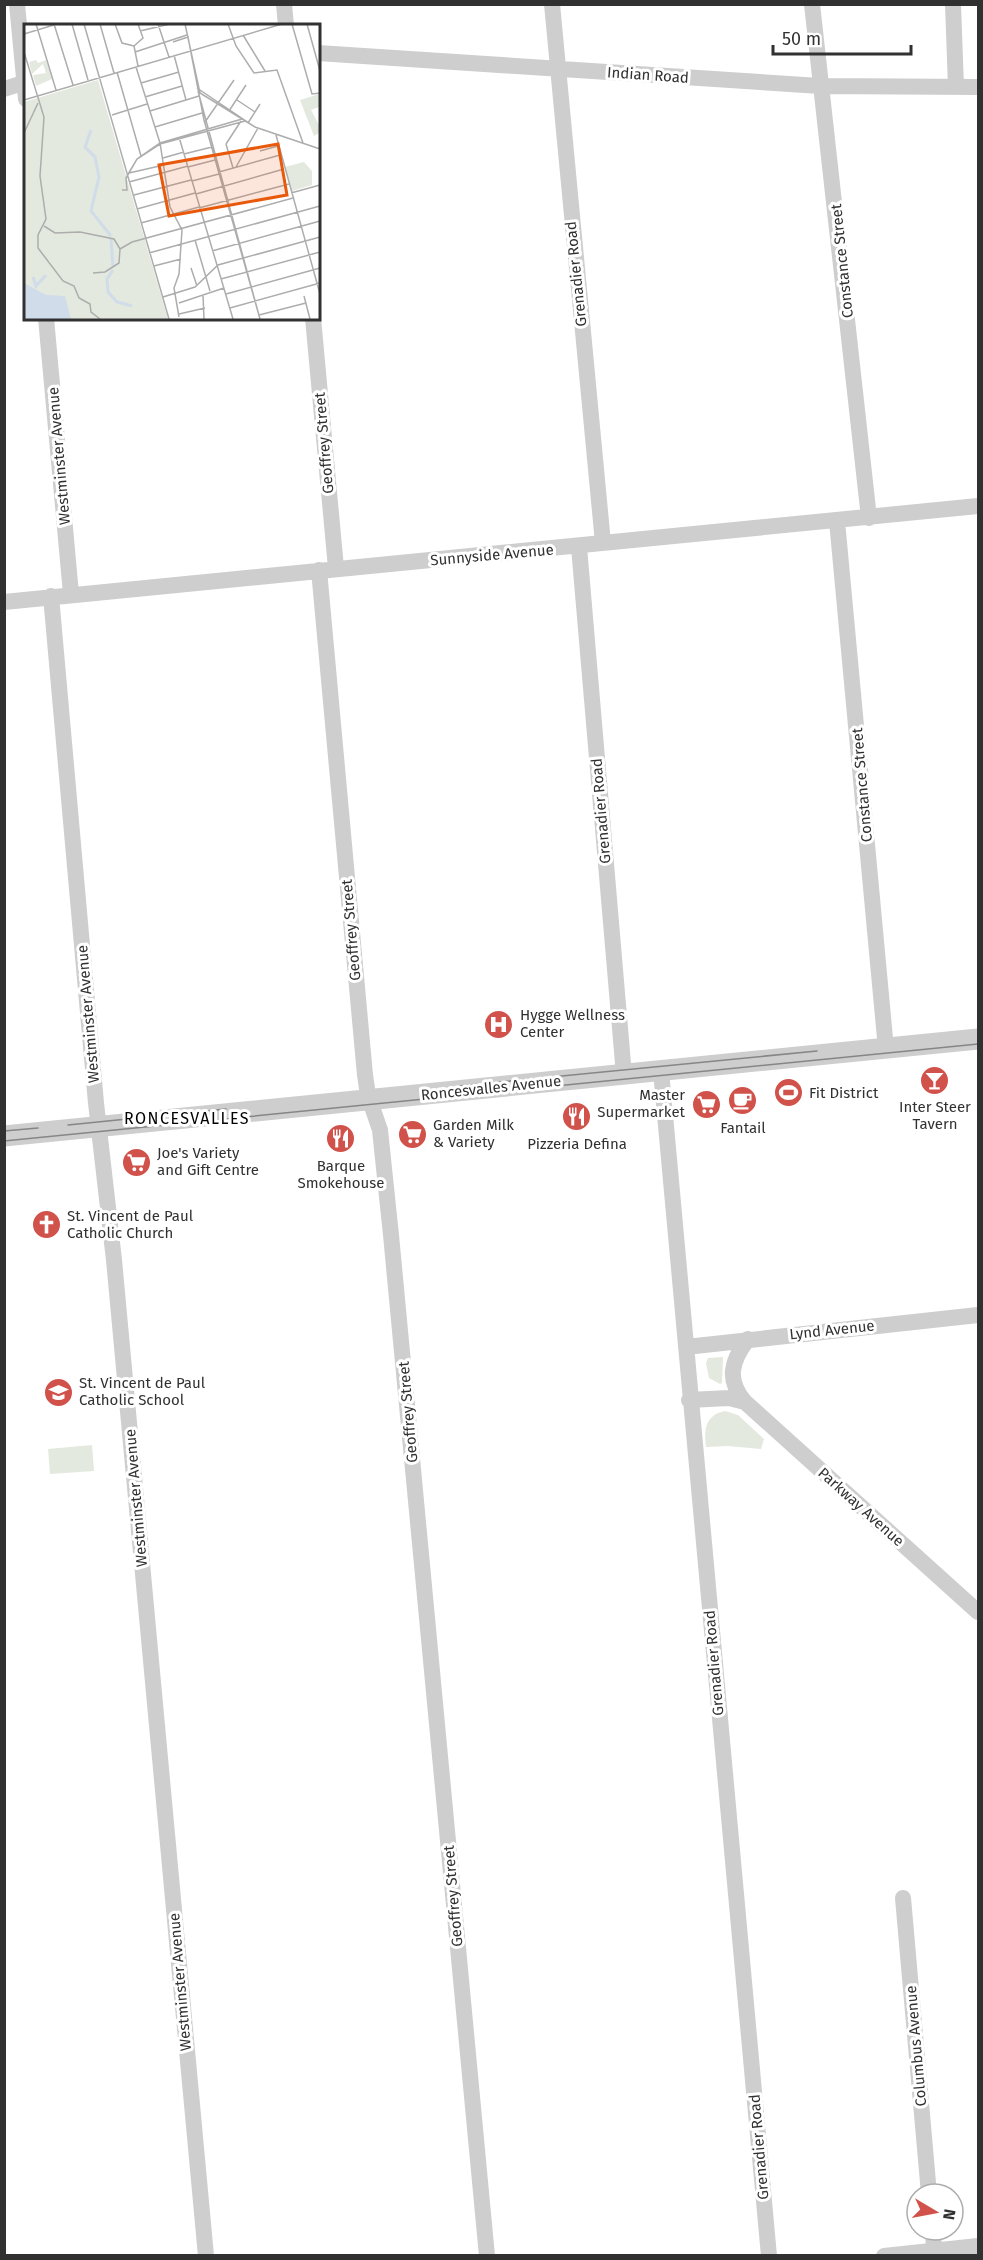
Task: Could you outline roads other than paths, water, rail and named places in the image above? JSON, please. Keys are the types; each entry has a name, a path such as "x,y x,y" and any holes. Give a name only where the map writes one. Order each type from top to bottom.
{"street":[{"path":"17,4 24,78"},
{"path":"284,4 286,24"},
{"name":"Grenadier Road","path":"552,4 603,543"},
{"name":"Constance Street","path":"812,4 869,518"},
{"path":"953,4 956,87"},
{"name":"Indian Road","path":"320,53 820,86 978,87"},
{"path":"4,89 24,88"},
{"name":"Westminster Avenue","path":"46,320 71,594"},
{"name":"Geoffrey Street","path":"313,320 336,568"},
{"name":"Sunnyside Avenue","path":"4,602 978,506"},
{"name":"Constance Street","path":"837,521 886,1049"},
{"name":"Grenadier Road","path":"579,547 624,1075"},
{"name":"Geoffrey Street","path":"319,570 354,968 369,1100 380,1130 391,1235 487,2256"},
{"name":"Westminster Avenue","path":"51,597 98,1127 113,1249 206,2256"},
{"name":"Roncesvalles Avenue","path":"4,1136 978,1039"},
{"name":"Grenadier Road","path":"661,1071 689,1400 769,2256"},
{"name":"Lynd Avenue","path":"686,1347 978,1315"},
{"name":"Parkway Avenue","path":"748,1339 736,1357 732,1381 735,1392 978,1612"},
{"path":"689,1400 729,1398 744,1402"},
{"name":"Columbus Avenue","path":"903,1898 928,2182"},
{"path":"934,2242 934,2250"},
{"path":"885,2256 978,2246"}],"tram line":[{"path":"4,1141 978,1044"},
{"path":"459,1086 817,1051"},
{"path":"68,1125 226,1109"},
{"path":"4,1131 38,1128"}],"place":[{"name":"Hygge Wellness Center","path":"499,1024"},
{"name":"Inter Steer Tavern","path":"935,1080"},
{"name":"Fit District","path":"788,1093"},
{"name":"Fantail","path":"743,1101"},
{"name":"Master Supermarket","path":"706,1104"},
{"name":"Pizzeria Defina","path":"577,1117"},
{"name":"Garden Milk & Variety","path":"412,1134"},
{"name":"Barque Smokehouse","path":"341,1139"},
{"name":"Joe's Variety and Gift Centre","path":"136,1162"},
{"name":"St. Vincent de Paul Catholic Church","path":"46,1225"},
{"name":"St. Vincent de Paul Catholic School","path":"58,1392"}],"district":[{"name":"RONCESVALLES","path":"187,1118"}]}
